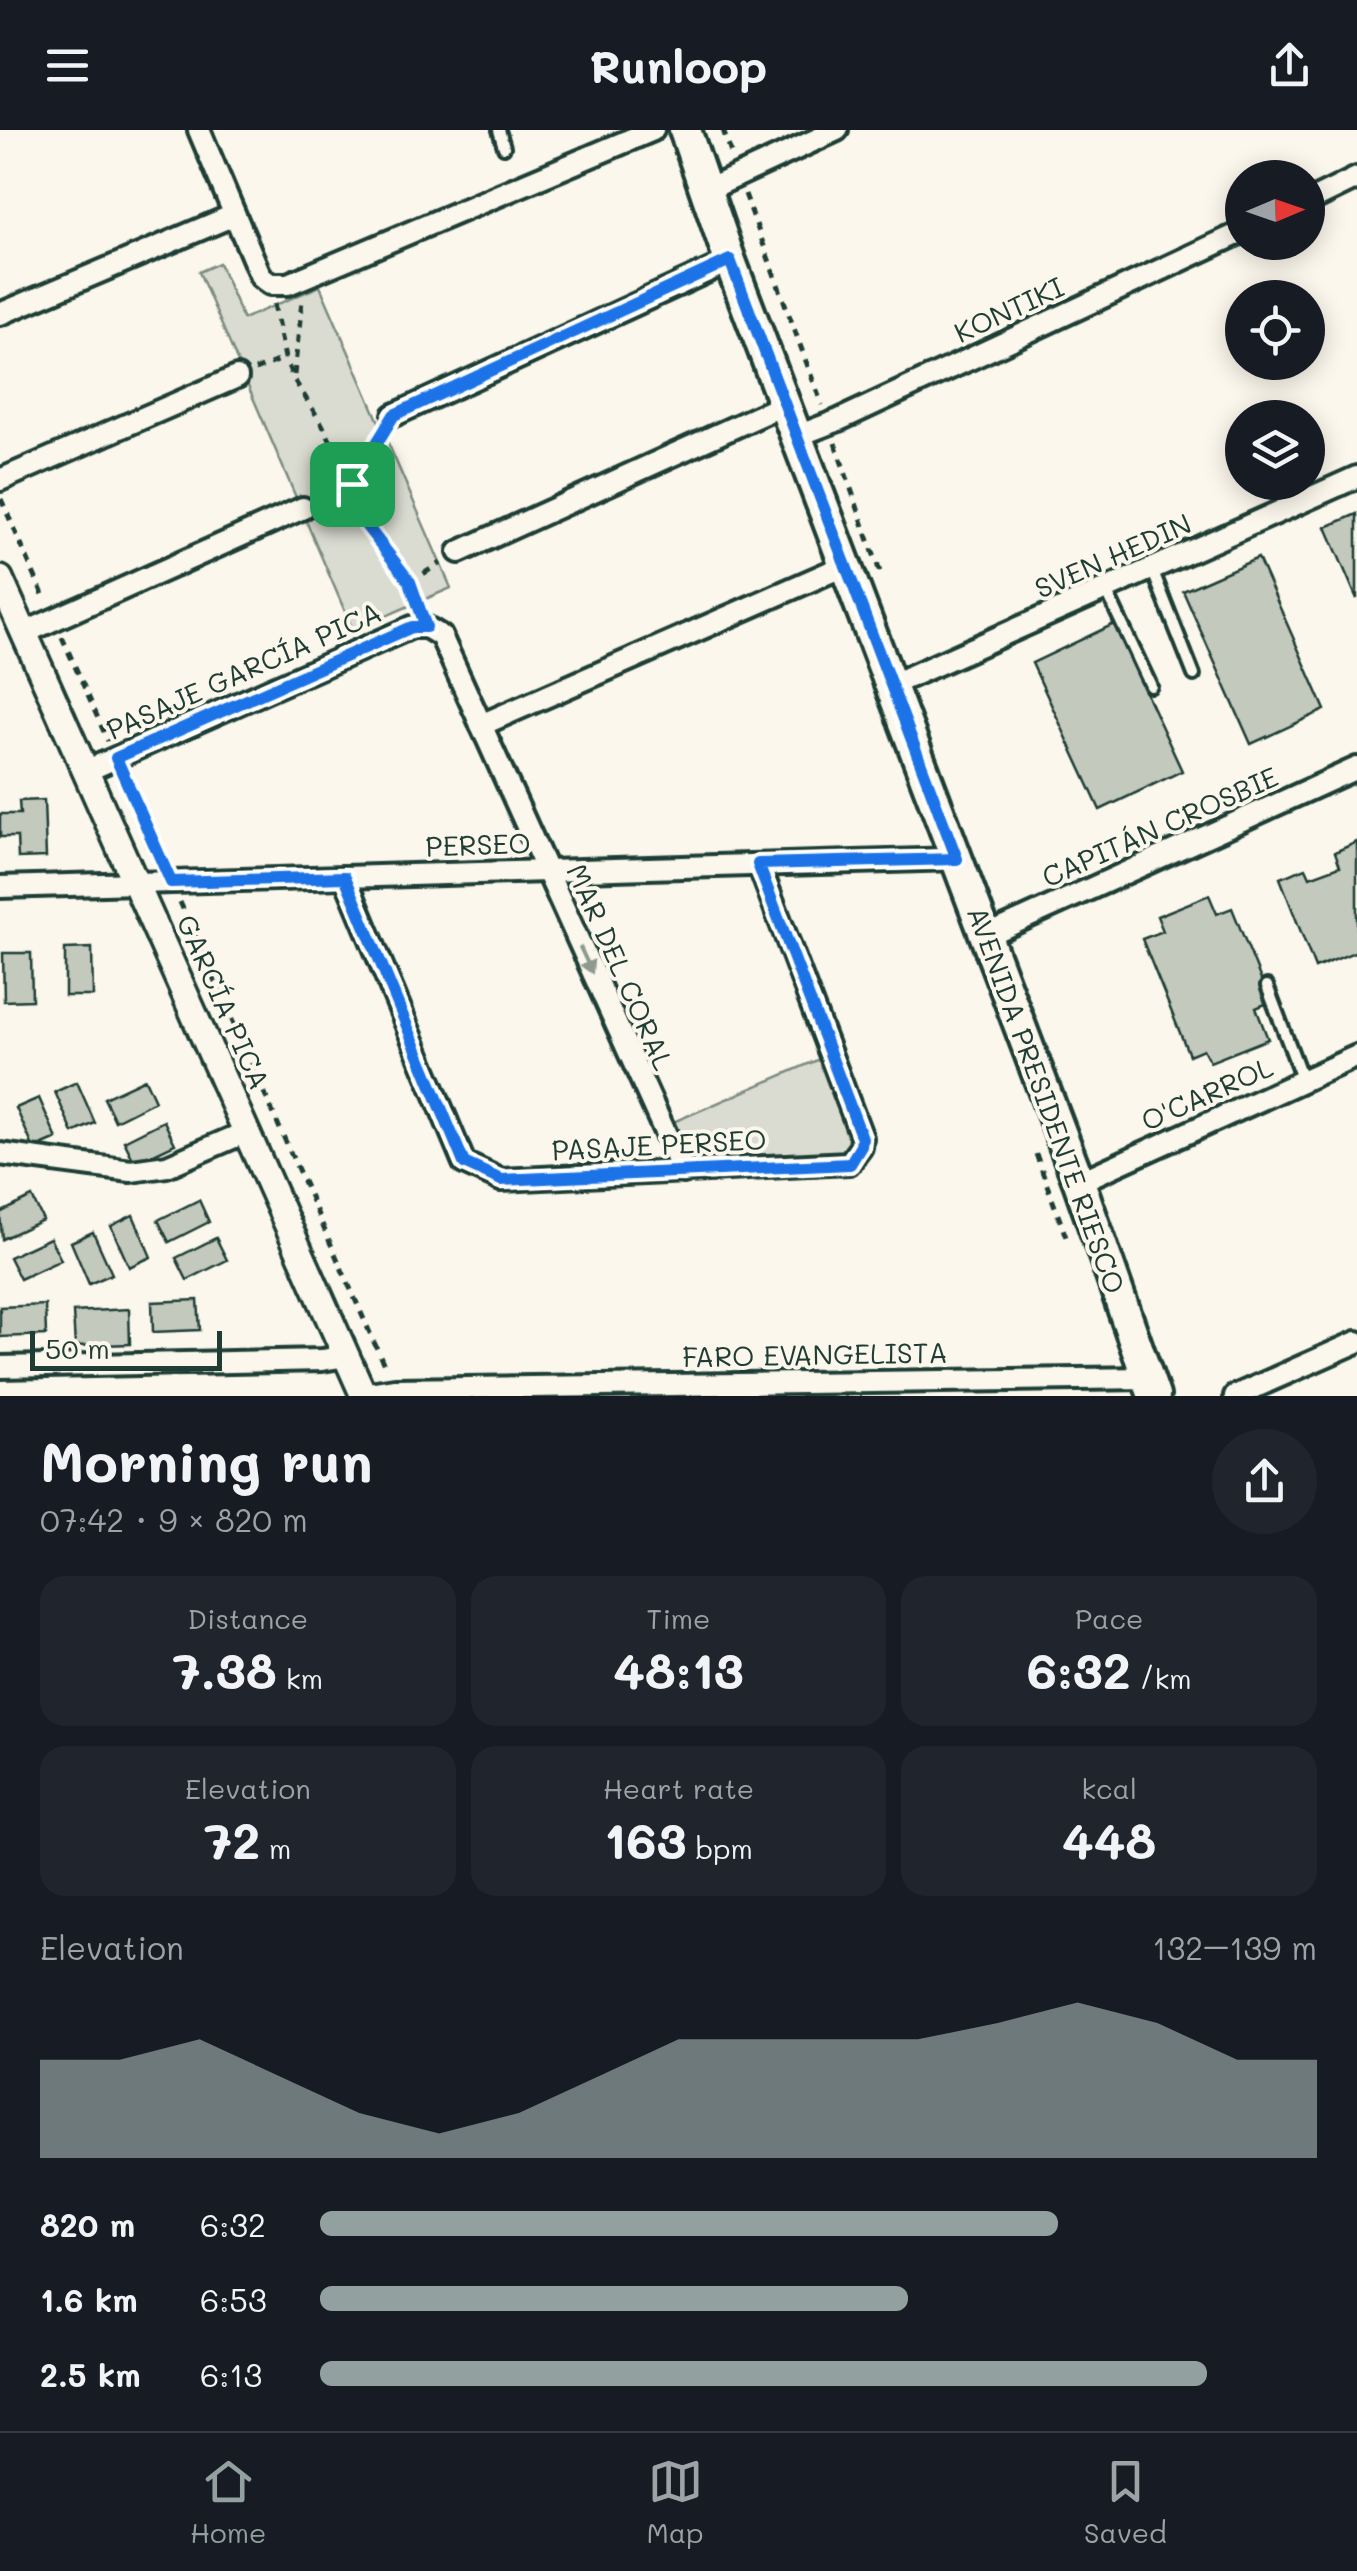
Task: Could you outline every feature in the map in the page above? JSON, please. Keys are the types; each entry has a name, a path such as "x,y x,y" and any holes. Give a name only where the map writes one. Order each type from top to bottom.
{"main road":[{"name":"AVENIDA PRESIDENTE RIESCO","path":"685,130 730,260 1079,1182 1151,1387"}],"street":[{"path":"199,130 261,277 270,284 305,279 653,130"},
{"path":"705,191 837,130"},
{"path":"1325,194 1357,178"},
{"path":"0,314 234,215"},
{"name":"KONTIKI","path":"797,436 1225,240"},
{"path":"394,415 730,260"},
{"path":"0,480 237,376"},
{"path":"459,552 785,404"},
{"name":"SVEN HEDIN","path":"891,685 1357,476"},
{"path":"24,633 303,508"},
{"path":"481,725 846,565"},
{"name":"GARCÍA PICA","path":"0,579 364,1395"},
{"name":"PASAJE GARCÍA PICA","path":"86,771 412,627 426,627"},
{"name":"MAR DEL CORAL","path":"426,627 441,636 683,1172"},
{"name":"CAPITÁN CROSBIE","path":"986,936 1357,768"},
{"name":"PERSEO","path":"0,887 957,859"},
{"name":"PASAJE PERSEO","path":"345,877 464,1163 501,1180 850,1164 862,1138 758,864"},
{"name":"O'CARROL","path":"1079,1182 1357,1056"},
{"path":"0,1154 131,1171 167,1166 246,1132"},
{"path":"1235,1396 1357,1342"},
{"path":"0,1367 322,1360 346,1356"},
{"name":"FARO EVANGELISTA","path":"364,1395 395,1389 1151,1387"}],"lane":[{"path":"499,130 504,146"},
{"path":"1151,568 1194,675"},
{"path":"1106,589 1152,686"},
{"path":"1267,986 1302,1080"}],"path":[{"path":"293,378 305,279"},
{"path":"270,284 285,358 293,378 352,484 362,520 410,582 426,627"},
{"path":"237,376 285,358"},
{"path":"303,508 352,484 394,415"},
{"path":"0,497 395,1389"},
{"path":"410,582 459,552"}],"shaded area":[{"path":"219,263 243,319 320,286 451,588 353,630 199,272"},
{"path":"822,1058 852,1134 842,1158 698,1163 685,1156 671,1123"}],"building":[{"path":"1357,514 1357,599 1326,527"},
{"path":"1258,558 1325,710 1251,744 1183,591"},
{"path":"1114,624 1182,771 1100,810 1032,663"},
{"path":"44,800 46,857 18,858 17,837 0,837 0,814 20,814 19,801"},
{"path":"1357,842 1357,951 1315,968 1280,878 1306,868 1310,877 1340,866 1335,852"},
{"path":"1209,895 1217,914 1232,908 1270,1002 1256,1008 1268,1039 1210,1062 1203,1049 1189,1055 1142,939 1163,931 1157,916"},
{"path":"92,948 93,996 65,996 65,949"},
{"path":"3,953 31,953 32,1000 4,1001"},
{"path":"145,1079 155,1101 115,1121 104,1098"},
{"path":"77,1082 95,1123 73,1133 55,1092"},
{"path":"39,1098 57,1139 34,1149 16,1108"},
{"path":"164,1121 175,1144 135,1163 124,1141"},
{"path":"32,1197 43,1220 2,1239 0,1213"},
{"path":"199,1200 209,1222 169,1242 158,1220"},
{"path":"133,1215 151,1257 129,1267 111,1226"},
{"path":"93,1232 112,1274 89,1284 71,1242"},
{"path":"50,1238 61,1260 20,1279 9,1257"},
{"path":"216,1238 227,1260 187,1280 176,1258"},
{"path":"198,1300 200,1330 153,1332 152,1302"},
{"path":"45,1305 46,1335 0,1337 0,1307"},
{"path":"129,1309 130,1344 75,1346 73,1312"}],"route":[{"path":"730,260 957,859 758,864 862,1138 850,1164 501,1180 484,1174 464,1163 345,877 171,882 116,758 412,627 426,627 410,582 362,520 352,484 394,415 730,260"}]}
